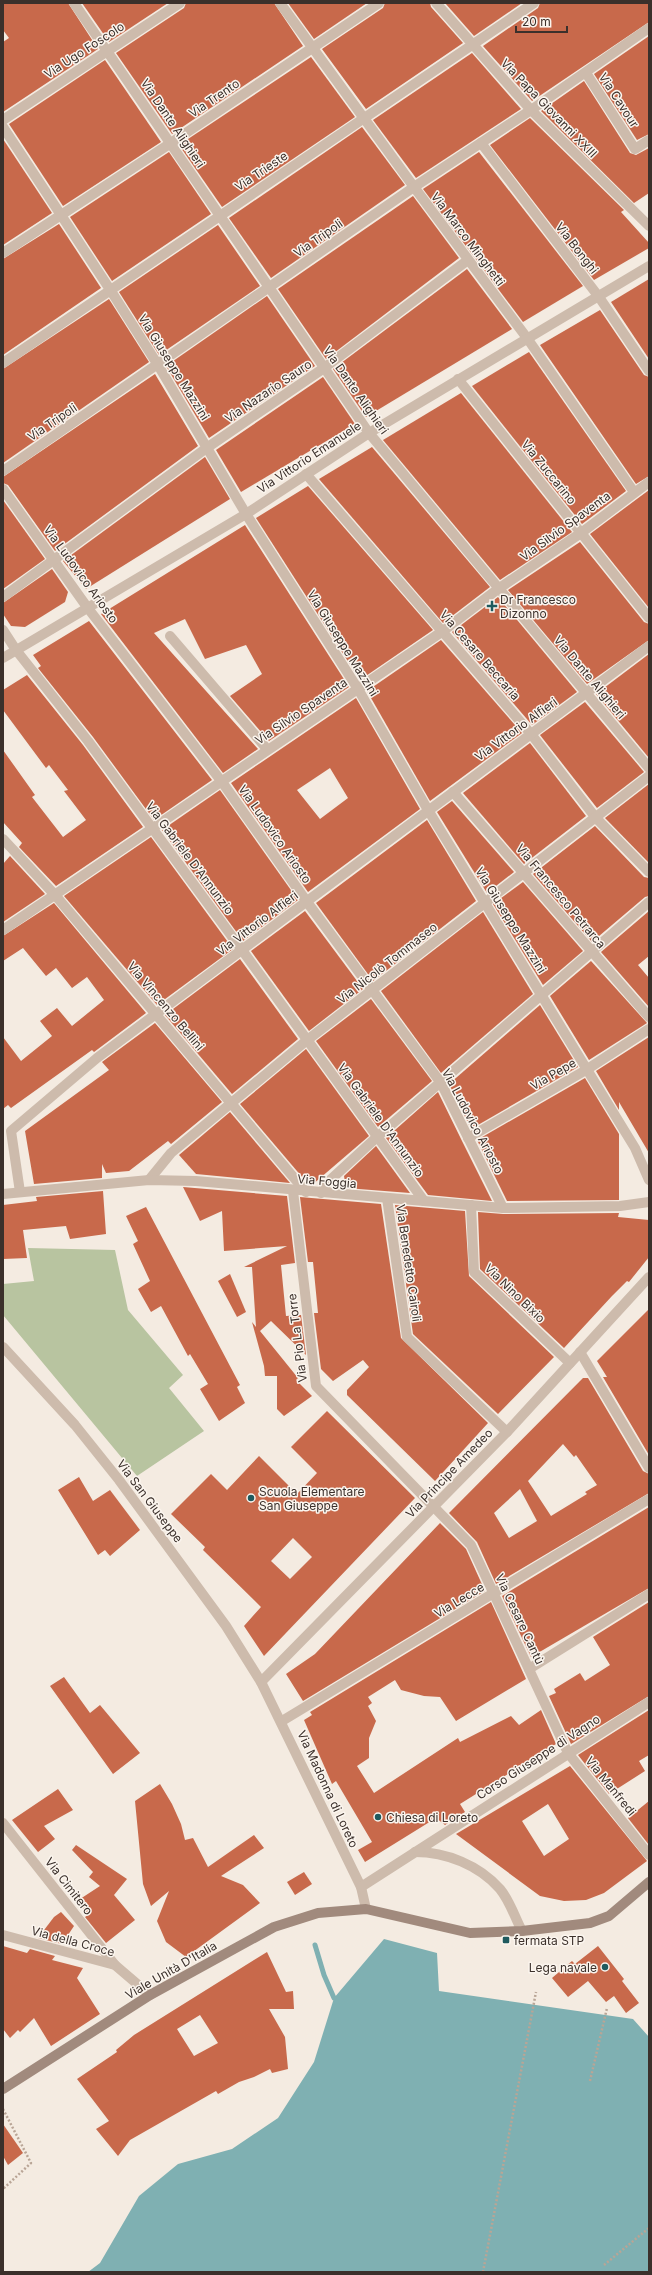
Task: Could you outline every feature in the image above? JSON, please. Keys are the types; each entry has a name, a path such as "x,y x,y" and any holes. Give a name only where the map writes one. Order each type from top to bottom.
{"street":[{"name":"Via Dante Alighieri","path":"74,3 369,433 649,768"},
{"name":"Via Ugo Foscolo","path":"3,120 180,3"},
{"name":"Via Marco Minghetti","path":"280,3 311,48 364,117 414,187 527,338 634,492"},
{"name":"Via Trento","path":"3,252 171,143 379,3"},
{"name":"Via Papa Giovanni XXIII","path":"436,3 472,46 531,110 649,226"},
{"name":"Via Trieste","path":"3,363 111,291 219,215 534,3"},
{"name":"Via Tripoli","path":"3,471 414,187 586,73 649,28"},
{"name":"Via Cavour","path":"586,73 635,149 649,140"},
{"name":"Via Giuseppe Mazzini","path":"3,127 158,365 208,447 246,514 358,689 428,810 542,993 586,1070 635,1148 649,1180"},
{"name":"Via Bonghi","path":"481,143 599,297 649,371"},
{"name":"Via Nazario Sauro","path":"3,597 208,447 324,368 468,260"},
{"name":"Via Vittorio Emanuele","path":"3,658 246,514 369,433 649,266"},
{"name":"Via Zuccarino","path":"458,380 649,618"},
{"name":"Via Cesare Beccaria","path":"306,474 531,734 596,818 649,872"},
{"name":"Via Silvio Spaventa","path":"3,930 151,828 222,782 267,749 443,631 498,589 581,533 649,482"},
{"name":"Via Ludovico Ariosto","path":"3,489 87,607 222,782 307,902 441,1083 503,1208"},
{"name":"Via Gabriele D'Annunzio","path":"3,630 16,650 88,741 424,1201"},
{"path":"170,636 267,749"},
{"name":"Via Vittorio Alfieri","path":"20,1192 11,1131 96,1058 649,646"},
{"name":"Via Nicolò Tommaseo","path":"149,1180 171,1153 306,1041 373,991 649,776"},
{"name":"Via Francesco Petrarca","path":"453,792 524,872 590,952 649,1017"},
{"name":"Via Vincenzo Bellini","path":"3,839 55,894 306,1192"},
{"path":"321,1193 328,1182 377,1137 649,902"},
{"name":"Via Pepe","path":"468,1138 586,1070 649,1029"},
{"name":"Via Foggia","path":"3,1194 149,1180 196,1181 293,1191 503,1208 620,1206 649,1202"},
{"name":"Via Pio La Torre","path":"293,1191 316,1386 433,1507"},
{"name":"Via Benedetto Cairoli","path":"387,1198 407,1337 507,1432"},
{"name":"Via Nino Bixio","path":"471,1205 474,1272 570,1363"},
{"name":"Via Principe Amedeo","path":"261,1682 507,1432 649,1277"},
{"name":"Via San Giuseppe","path":"3,1346 75,1425 119,1480 226,1626 261,1682"},
{"path":"580,1352 649,1468"},
{"name":"Via Lecce","path":"282,1721 495,1594 649,1499"},
{"name":"Via Cesare Cantù","path":"433,1507 471,1545 568,1753"},
{"path":"529,1669 649,1594"},
{"name":"Via Madonna di Loreto","path":"261,1682 282,1721 361,1887 366,1909"},
{"name":"Corso Giuseppe di Vagno","path":"361,1887 649,1702"},
{"name":"Via Manfredi","path":"568,1753 649,1855"},
{"name":"Via Cimitero","path":"3,1823 115,1965"},
{"path":"415,1852 433,1852 466,1863 490,1879 501,1890 522,1931"},
{"name":"Viale Unità D'Italia","path":"3,2089 150,1995 274,1927 318,1913 366,1909 470,1932 522,1931 590,1922 609,1916 649,1882"},
{"name":"Via della Croce","path":"3,1935 115,1965 150,1995"}],"path":[{"path":"482,2272 536,1992"},
{"path":"590,2081 607,2008"},
{"path":"3,2109 31,2163 3,2189"},
{"path":"604,2265 649,2228"}],"green space":[{"path":"28,1248 115,1250 128,1310 183,1375 169,1388 204,1431 137,1476 3,1315 3,1284 34,1281"}],"water":[{"path":"384,1939 437,1953 439,1991 633,2019 649,2037 649,2272 88,2272 100,2263 139,2196 178,2164 232,2149 278,2118 314,2062 334,1998"}],"building":[{"path":"3,3 68,3 98,49 3,112 3,42 9,38 3,30"},
{"path":"82,3 168,3 109,42"},
{"path":"186,3 274,3 303,46 172,134 116,53 184,8"},
{"path":"288,3 367,3 314,39"},
{"path":"385,3 430,3 431,7 463,43 366,109 322,49 383,8"},
{"path":"445,3 522,3 474,36"},
{"path":"540,3 649,3 649,22 532,101 483,46 538,8"},
{"path":"649,36 649,134 637,140 594,74"},
{"path":"472,53 521,109 416,178 373,120"},
{"path":"311,57 355,117 222,207 179,145"},
{"path":"105,60 161,142 63,206 9,124"},
{"path":"584,81 630,153 636,155 649,148 649,193 634,203 541,111"},
{"path":"530,118 624,210 621,212 649,243 649,248 594,280 490,145"},
{"path":"362,127 405,185 271,278 229,218"},
{"path":"3,139 52,213 3,245"},
{"path":"169,152 211,214 112,281 70,217"},
{"path":"479,152 583,286 523,322 423,189"},
{"path":"413,196 459,258 326,359 278,289"},
{"path":"59,224 101,288 3,355 3,259"},
{"path":"218,225 260,286 159,355 119,292"},
{"path":"467,269 512,329 366,417 333,369"},
{"path":"649,279 649,359 611,302"},
{"path":"267,296 315,366 209,438 166,366"},
{"path":"109,299 149,362 3,463 3,369"},
{"path":"600,310 644,375 649,377 649,476 636,484 540,345"},
{"path":"529,352 626,491 582,524 472,386"},
{"path":"155,374 198,446 55,551 8,485 3,483 3,477"},
{"path":"323,377 355,424 241,492 216,450"},
{"path":"461,393 572,532 500,580 383,440"},
{"path":"372,447 490,587 443,623 319,479"},
{"path":"205,457 230,499 86,589 63,561"},
{"path":"308,486 433,630 360,680 256,518"},
{"path":"649,490 649,608 590,534"},
{"path":"3,500 45,559 3,589"},
{"path":"245,525 349,687 269,741 230,696 262,674 246,645 205,659 185,619 154,633 258,749 223,773 101,614"},
{"path":"580,542 644,622 649,624 649,640 587,684 508,590"},
{"path":"52,569 68,592 65,602 25,627 11,626 3,614 3,603"},
{"path":"498,597 577,692 532,725 452,632"},
{"path":"89,621 212,780 154,820 93,737 38,668 41,666 33,655"},
{"path":"441,640 522,733 430,801 367,691"},
{"path":"649,654 649,758 596,694"},
{"path":"27,675 83,745 143,827 56,886 19,847 22,843 3,822 3,750 35,795 32,797 63,837 86,820 64,791 68,790 49,765 46,768 3,710 3,690"},
{"path":"356,698 420,809 308,892 231,783","holes":["330,768 348,798 320,819 297,790"]},
{"path":"585,702 644,772 597,808 540,735"},
{"path":"530,743 586,816 524,864 463,793"},
{"path":"649,784 649,863 605,818"},
{"path":"220,790 298,900 243,941 162,830"},
{"path":"452,801 514,872 487,893 437,812"},
{"path":"427,820 476,901 373,981 316,903"},
{"path":"595,826 644,877 649,878 649,896 645,897 592,942 533,874"},
{"path":"151,837 233,949 157,1005 64,896"},
{"path":"10,856 45,894 3,922 3,864"},
{"path":"523,882 583,951 543,985 493,904"},
{"path":"54,903 146,1013 94,1052 92,1050 11,1108 8,1105 3,1109 3,1037 21,1061 52,1036 40,1021 57,1008 72,1026 104,1000 87,977 72,988 56,968 46,976 23,948 3,961 3,936"},
{"path":"305,911 363,989 309,1031 251,951"},
{"path":"649,911 649,956 638,965 649,978 649,1007 601,952"},
{"path":"483,912 533,994 441,1073 381,991"},
{"path":"240,959 298,1039 232,1094 165,1015"},
{"path":"591,961 647,1023 589,1060 550,996"},
{"path":"371,999 432,1081 378,1127 316,1041"},
{"path":"540,1005 578,1067 471,1129 449,1084"},
{"path":"155,1023 222,1102 171,1144 168,1141 129,1171 106,1173 102,1164 102,1178 34,1184 25,1131 109,1070 102,1062"},
{"path":"649,1037 649,1153 619,1102 619,1110 596,1071"},
{"path":"306,1049 369,1136 312,1185 308,1184 240,1104"},
{"path":"585,1078 619,1134 619,1200 507,1201 477,1140"},
{"path":"438,1092 492,1201 428,1195 386,1138"},
{"path":"230,1112 290,1183 196,1174 179,1155"},
{"path":"376,1146 410,1193 346,1188 344,1176"},
{"path":"183,1187 287,1196 295,1263 281,1265 286,1316 301,1315 306,1355 271,1321 260,1331 298,1378 296,1380 312,1396 284,1416 277,1409 277,1376 265,1376 264,1366 252,1322 256,1327 252,1267 244,1267 287,1246 224,1251 222,1211 200,1221"},
{"path":"103,1191 106,1234 70,1239 66,1226 23,1230 27,1258 3,1259 3,1205 37,1201 36,1197"},
{"path":"300,1197 381,1204 401,1338 488,1423 435,1481 347,1395 347,1390 369,1367 363,1360 333,1381 321,1369 314,1313 318,1313 313,1262 308,1262"},
{"path":"395,1205 465,1211 469,1276 554,1357 498,1414 413,1334"},
{"path":"146,1207 240,1385 237,1387 245,1403 219,1421 200,1389 208,1384 190,1354 188,1356 161,1306 151,1312 138,1289 150,1281 133,1244 138,1241 126,1216"},
{"path":"478,1212 503,1214 619,1213 618,1217 649,1220 649,1257 629,1282 627,1281 612,1296 564,1348 480,1269"},
{"path":"230,1274 246,1312 237,1317 218,1281"},
{"path":"649,1309 649,1455 603,1377 607,1377 597,1361"},
{"path":"583,1378 588,1378 643,1471 649,1474 649,1493 496,1584 477,1542 449,1513","holes":["563,1444 574,1457 576,1455 597,1485 585,1492 587,1494 551,1516 528,1481","520,1489 537,1521 509,1538 494,1513"]},
{"path":"327,1411 415,1498 264,1656 244,1626 261,1607 203,1550 205,1547 171,1514 211,1474 227,1490 259,1456 297,1494 317,1473 291,1447","holes":["293,1538 312,1557 290,1579 271,1561"]},
{"path":"79,1477 93,1501 110,1490 140,1530 110,1556 105,1550 98,1555 58,1490"},
{"path":"649,1507 649,1588 531,1657 502,1596"},
{"path":"440,1523 466,1549 485,1591 303,1701 286,1674 315,1654"},
{"path":"491,1602 526,1679 456,1721 440,1697 424,1696 401,1690 395,1680 368,1697 372,1703 368,1706 376,1721 369,1738 369,1758 357,1766 374,1793 458,1738 460,1742 511,1716 519,1725 541,1710 556,1744 460,1804 465,1812 445,1825 436,1818 365,1862 358,1850 372,1842 336,1781 332,1784 304,1720 312,1715 310,1712"},
{"path":"649,1602 649,1696 571,1744 549,1696 556,1693 554,1689 580,1673 585,1681 610,1665 593,1637"},
{"path":"64,1677 90,1713 100,1705 140,1753 113,1774 50,1686"},
{"path":"649,1710 649,1755 639,1761 645,1771 609,1794 578,1755"},
{"path":"570,1766 647,1861 604,1893 586,1900 564,1901 540,1896 456,1834","holes":["548,1804 569,1839 544,1856 522,1821"]},
{"path":"160,1784 172,1804 181,1824 185,1840 193,1838 208,1867 254,1835 264,1848 221,1876 243,1885 260,1903 186,1957 166,1942 157,1921 169,1891 151,1906 143,1884 135,1801"},
{"path":"58,1789 73,1810 44,1826 55,1839 38,1852 12,1820"},
{"path":"649,1801 649,1845 628,1818"},
{"path":"76,1845 127,1879 114,1895 135,1920 106,1943 85,1917 88,1915 77,1901 100,1886 89,1877 93,1872 72,1850"},
{"path":"304,1872 312,1884 295,1895 287,1882"},
{"path":"61,1912 74,1926 62,1944 38,1938 54,1917"},
{"path":"3,1946 27,1953 30,1949 55,1956 52,1960 83,1968 77,1978 100,2014 51,2046 34,2018 20,2032 18,2030 10,2038 3,2029"},
{"path":"598,1946 624,1979 622,1981 639,2003 626,2013 614,1996 606,2002 588,1981 568,1997 552,1978 572,1961 575,1964"},
{"path":"267,1952 286,1992 293,1991 294,2009 269,2009 285,2037 288,2069 272,2073 270,2069 239,2082 218,2094 216,2091 130,2140 118,2156 96,2129 109,2121 77,2079 117,2052 116,2050 134,2035","holes":["200,2015 218,2043 194,2056 177,2029"]},
{"path":"3,2124 23,2153 8,2165 3,2156"}],"waterway":[{"path":"315,1945 324,1975 334,1998"}],"place":[{"name":"Dr Francesco Dizonno","path":"492,606"},
{"name":"Scuola Elementare San Giuseppe","path":"251,1498"},
{"name":"Chiesa di Loreto","path":"378,1817"},
{"name":"fermata STP","path":"506,1940"},
{"name":"Lega navale","path":"605,1967"}]}
